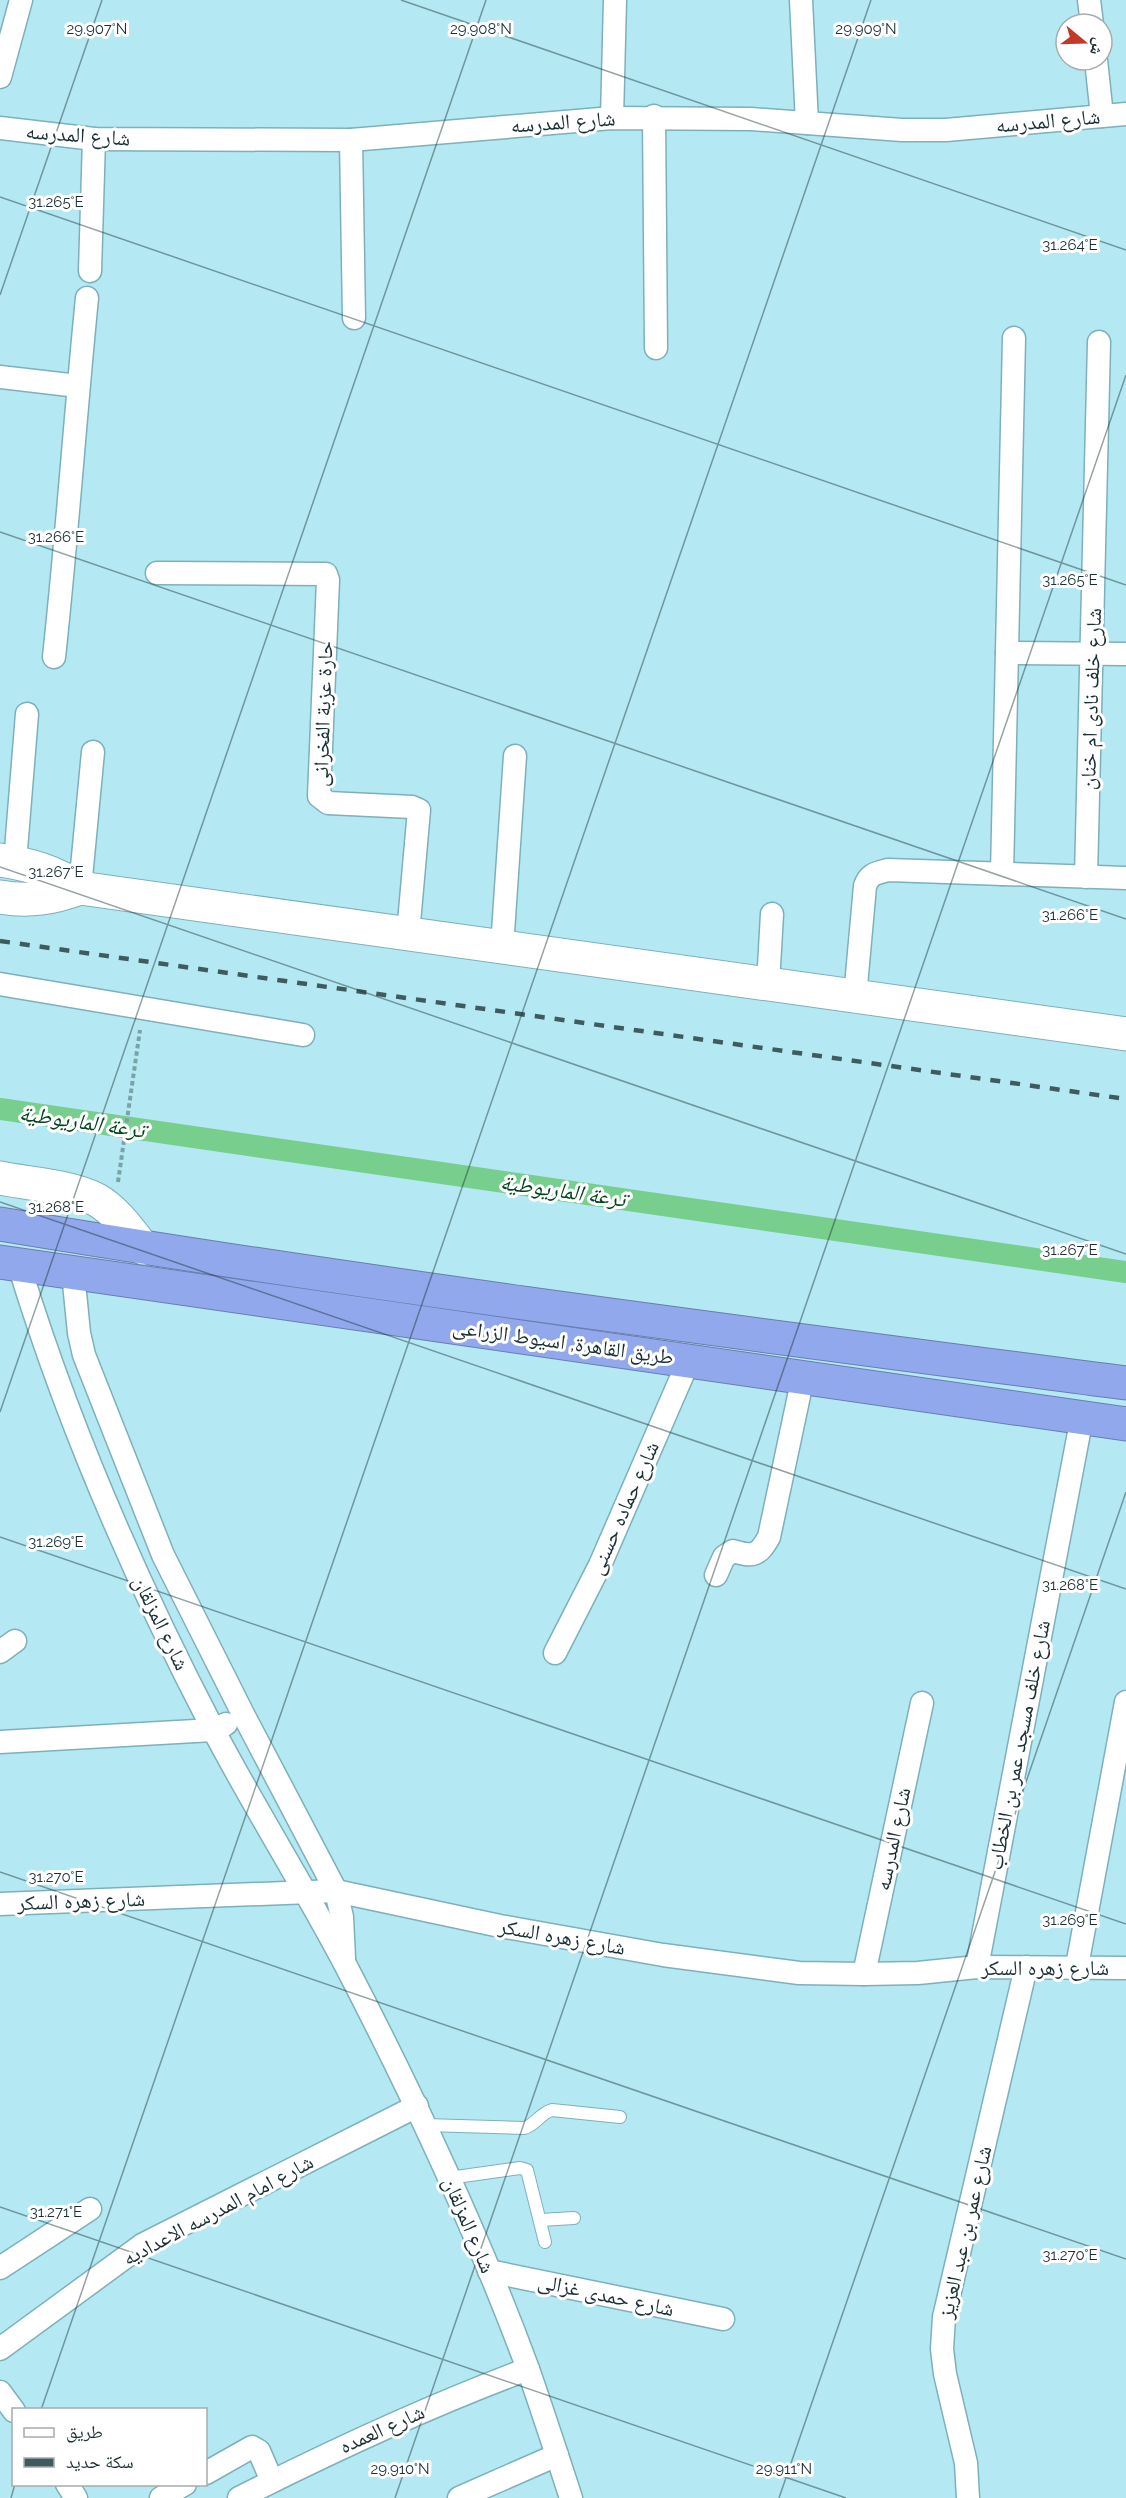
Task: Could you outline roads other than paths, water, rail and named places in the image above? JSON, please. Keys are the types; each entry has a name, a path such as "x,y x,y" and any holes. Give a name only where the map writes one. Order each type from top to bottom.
{"highway":[{"name":"طريق القاهرة, اسيوط الزراعى","path":"0,1224 143,1248 706,1328 1126,1383"},
{"path":"143,1248 145,1282"},
{"name":"طريق القاهرة, اسيوط الزراعى","path":"10,1264 1126,1424"}],"street":[{"path":"0,77 21,0"},
{"path":"612,118 615,0"},
{"path":"801,0 807,123"},
{"path":"1097,72 1102,116"},
{"name":"شارع المدرسه","path":"0,128 94,139 351,140 654,116 902,130 946,130 1126,114"},
{"path":"654,116 656,348"},
{"path":"90,271 94,139"},
{"path":"351,140 354,318"},
{"path":"54,657 69,519 78,386 87,298"},
{"path":"1002,874 1014,338"},
{"name":"شارع خلف نادى ام خنان","path":"1086,877 1099,342"},
{"path":"0,377 78,386"},
{"name":"حارة عزبة الفخرانى","path":"157,573 323,572 328,577 319,796 328,803 412,807 418,810 408,934"},
{"path":"1007,653 1126,654"},
{"path":"27,714 7,861 57,874 80,888 1126,1034"},
{"path":"80,888 93,752"},
{"path":"502,947 515,756"},
{"path":"855,996 868,878 874,873 888,870 1126,878"},
{"path":"0,897 30,900 54,898 80,888"},
{"path":"768,984 772,914"},
{"path":"0,984 303,1035"},
{"path":"0,1178 79,1193 97,1201 113,1213 143,1248"},
{"name":"شارع المزلقان","path":"10,1264 135,1568 213,1730 308,1894 421,2116 489,2271 528,2369 571,2498"},
{"name":"شارع المزلقان","path":"73,1273 79,1333 91,1377 163,1555 336,1891 342,1917 344,1962"},
{"path":"42,1339 79,1333"},
{"name":"شارع حماده حسنى","path":"555,1653 600,1564 689,1360"},
{"path":"716,1575 724,1557 734,1551 750,1555 761,1551 769,1537 802,1377"},
{"name":"شارع خلف مسجد عمر بن الخطاب","path":"977,1967 1083,1417"},
{"path":"135,1568 163,1555"},
{"path":"1077,1966 1126,1702"},
{"name":"شارع المدرسه","path":"864,1974 922,1703"},
{"path":"0,1742 213,1730 243,1714"},
{"name":"شارع زهره السكر","path":"0,1904 308,1894 336,1891 500,1926 663,1955 799,1972 918,1973 977,1967 1126,1968"},
{"name":"شارع عمر بن عبد العزيز","path":"968,2498 966,2463 945,2374 942,2349 944,2317 1026,1968"},
{"name":"شارع امام المدرسه الاعداديه","path":"0,2349 142,2245 421,2116"},
{"path":"0,2268 90,2209"},
{"name":"شارع حمدى غزالى","path":"489,2271 723,2319"},
{"name":"شارع العمده","path":"239,2498 450,2398 528,2369"},
{"path":"0,2392 12,2408"},
{"path":"207,2472 252,2447 259,2451 272,2481"},
{"path":"459,2498 557,2455"},
{"path":"161,2498 182,2486"}],"lane":[{"path":"421,2116 524,2128 531,2127 545,2112 552,2110 620,2117"},
{"path":"449,2178 520,2168 527,2170 545,2242"},
{"path":"540,2220 574,2218"}],"waterway":[{"name":"ترعة الماريوطية","path":"0,1109 1126,1272"}],"railway":[{"path":"0,941 1126,1099"}]}
